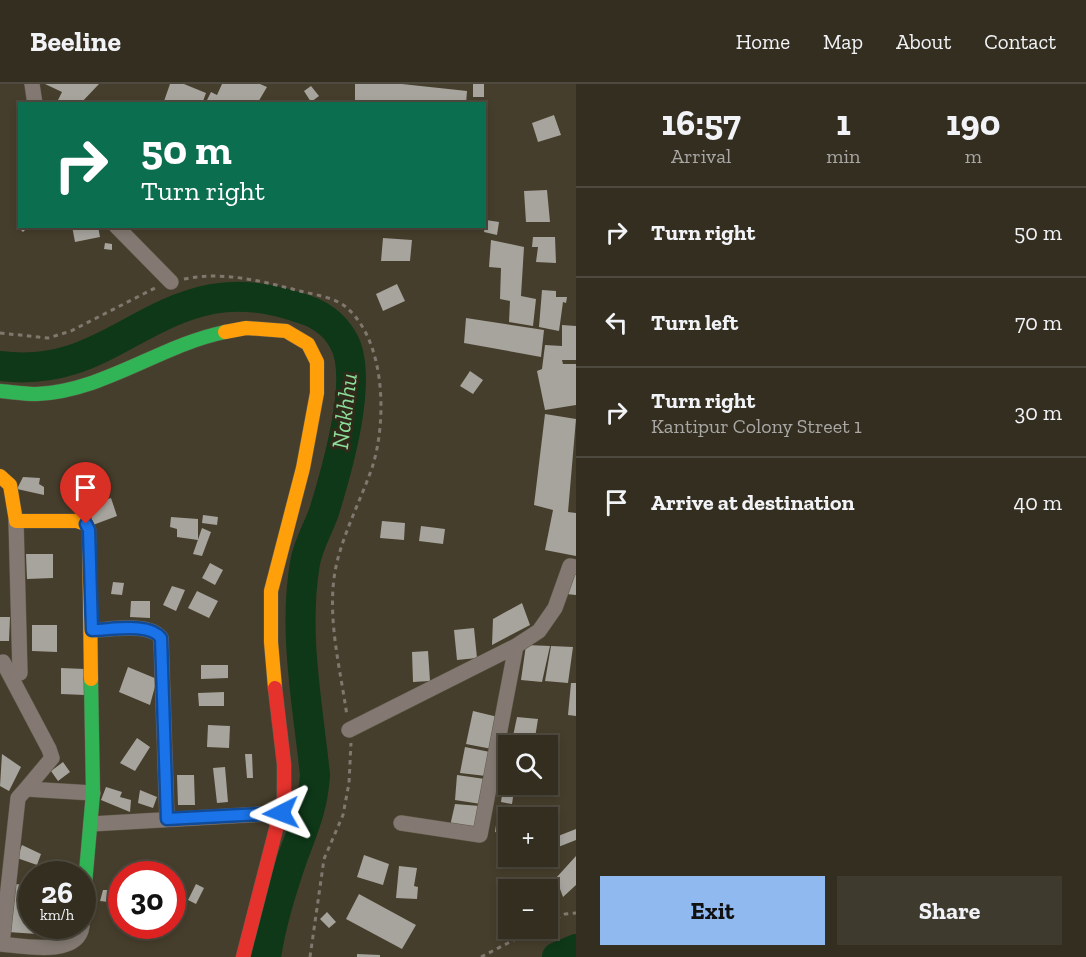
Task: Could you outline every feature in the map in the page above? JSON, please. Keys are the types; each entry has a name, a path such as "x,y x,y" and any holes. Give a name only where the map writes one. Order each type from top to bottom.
{"street":[{"path":"32,84 35,102"},
{"path":"118,228 171,282"},
{"path":"0,391 48,394 95,381 213,335 243,328 281,329 306,341 316,360 318,384 297,492 280,544 271,591 271,655 285,775 281,813 253,904 243,957"},
{"path":"0,476 10,485 16,521 20,673"},
{"path":"16,521 86,524 89,530 93,793 87,861"},
{"path":"349,730 516,646 539,631 555,608 570,566 576,567"},
{"path":"92,630 146,629 157,632 161,638 167,819"},
{"path":"401,823 480,836 516,646"},
{"path":"3,662 50,749 52,758 18,798 1,944 25,952 57,949 71,945 76,939"},
{"path":"26,789 93,793"},
{"path":"91,824 281,813"}],"path":[{"path":"310,957 324,859"},
{"path":"558,918 565,914 576,913"},
{"path":"481,957 516,939"}],"building":[{"path":"45,84 99,84 82,102 57,102 62,92"},
{"path":"170,84 184,84 206,93 203,102 164,102"},
{"path":"222,84 260,84 267,87 258,102 206,102 211,92 217,95"},
{"path":"355,84 402,84 467,91 466,102 355,102"},
{"path":"473,84 484,84 484,97 473,97"},
{"path":"311,86 319,96 311,102 304,91"},
{"path":"554,115 561,135 538,142 532,123"},
{"path":"547,190 550,222 526,222 524,191"},
{"path":"486,220 499,222 497,235 484,232"},
{"path":"72,228 98,228 100,237 75,242"},
{"path":"391,228 414,228 414,230 391,230"},
{"path":"533,237 555,237 556,263 536,262 538,247 532,247"},
{"path":"383,238 412,240 410,261 381,261"},
{"path":"491,240 524,247 521,296 536,299 533,326 509,322 510,301 500,299 501,268 489,267"},
{"path":"105,243 112,244 112,250 104,249"},
{"path":"397,284 405,301 383,311 376,294"},
{"path":"542,290 556,291 556,297 567,297 566,303 563,302 559,331 539,327"},
{"path":"466,318 544,330 541,357 464,343"},
{"path":"562,325 576,326 576,360 562,360 563,364 576,364 576,405 545,410 537,371 542,369 545,345 562,346"},
{"path":"470,371 483,380 473,394 460,386"},
{"path":"545,414 576,419 568,512 576,513 576,556 545,550 553,510 534,505"},
{"path":"23,477 40,478 39,484 44,487 44,495 17,489"},
{"path":"111,498 117,516 93,525 89,505"},
{"path":"203,515 218,517 217,525 202,523"},
{"path":"171,517 198,519 198,540 177,537 177,529 170,527"},
{"path":"382,521 405,523 404,540 380,538"},
{"path":"421,526 445,529 443,544 419,541"},
{"path":"202,528 211,532 202,556 193,554"},
{"path":"26,554 53,554 53,578 27,579"},
{"path":"210,563 223,570 215,585 202,578"},
{"path":"576,570 576,595 566,594"},
{"path":"113,582 124,583 122,595 111,594"},
{"path":"172,586 185,590 176,611 163,605"},
{"path":"197,591 218,601 209,618 188,608"},
{"path":"131,601 150,601 150,618 130,617"},
{"path":"522,603 530,625 492,645 493,619"},
{"path":"0,617 10,617 9,641 0,641"},
{"path":"32,625 57,625 57,652 32,651"},
{"path":"474,628 477,658 457,660 454,630"},
{"path":"526,645 550,646 542,682 521,680"},
{"path":"551,646 573,647 568,683 545,681"},
{"path":"428,651 430,681 413,682 412,652"},
{"path":"201,665 228,665 228,678 201,679"},
{"path":"128,667 157,679 150,705 119,692"},
{"path":"61,668 85,669 85,695 61,694"},
{"path":"571,683 576,683 576,716 568,715"},
{"path":"224,692 224,706 199,706 198,693"},
{"path":"473,711 498,717 492,749 466,744"},
{"path":"517,717 538,719 535,735 513,735"},
{"path":"208,725 230,726 229,748 207,747"},
{"path":"137,738 150,747 135,771 120,763"},
{"path":"465,747 490,752 486,776 460,773"},
{"path":"2,754 21,767 9,791 0,786"},
{"path":"245,754 252,754 253,778 247,778"},
{"path":"63,762 70,772 58,781 51,771"},
{"path":"225,767 228,802 217,803 213,768"},
{"path":"177,775 194,775 195,805 178,805"},
{"path":"457,775 485,779 481,804 455,800"},
{"path":"106,787 122,792 120,797 131,800 130,812 101,800"},
{"path":"140,790 157,797 153,808 138,803"},
{"path":"502,795 513,795 512,804 501,802"},
{"path":"455,804 480,806 475,829 450,826"},
{"path":"498,811 498,832 495,832"},
{"path":"576,829 576,840 558,847 558,836"},
{"path":"22,845 41,854 38,861 17,858"},
{"path":"364,855 389,864 383,885 357,877"},
{"path":"576,856 576,885 563,897 556,878"},
{"path":"399,866 417,868 414,886 418,887 417,899 396,898"},
{"path":"13,884 18,884 18,933 8,932"},
{"path":"196,884 204,888 196,904 188,900"},
{"path":"103,890 108,890 108,902 100,901"},
{"path":"359,894 416,925 402,949 346,919"},
{"path":"327,912 336,922 329,928 320,919"},
{"path":"357,954 380,955 380,957 357,957"}],"waterway":[{"name":"Nakhhu","path":"0,366 33,367 61,363 87,354 184,307 223,298 266,299 304,309 329,323 343,340 349,356 351,377 346,425 324,512 306,556 302,589 301,643 315,775 314,787 307,818 277,908 266,957"},
{"path":"557,957 576,949"}],"traffic: fast":[{"path":"0,391 37,394 86,385 201,338 225,332"},
{"path":"87,861 93,793 91,679"}],"traffic: slow":[{"path":"225,332 246,328 286,331 308,344 317,362 317,393 303,468 271,591 271,642 275,688"},
{"path":"0,476 10,485 16,521 77,521 86,524 89,530 91,679"}],"traffic: jam":[{"path":"243,957 284,798 284,764 275,688"}],"route":[{"path":"86,524 89,530 92,630 146,629 157,632 161,638 167,819 281,813"}]}
